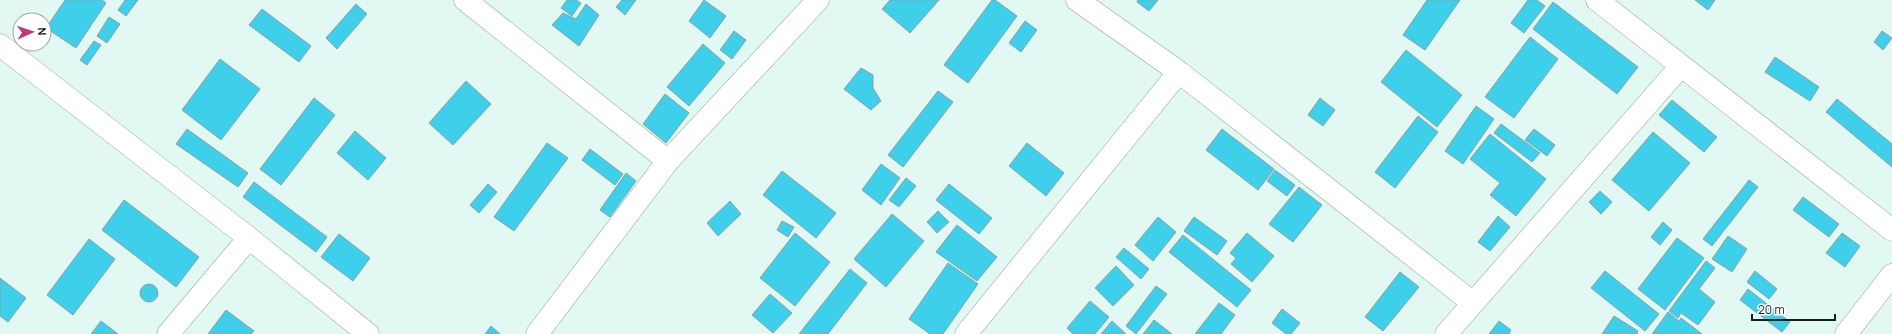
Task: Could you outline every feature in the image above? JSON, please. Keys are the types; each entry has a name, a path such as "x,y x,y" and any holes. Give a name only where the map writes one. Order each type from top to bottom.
{"street":[{"path":"465,0 668,161"},
{"path":"537,334 668,161 818,0"},
{"path":"1077,0 1179,72 1473,303"},
{"path":"1597,0 1892,230"},
{"path":"0,45 249,238 368,334"},
{"path":"1446,334 1681,66"},
{"path":"966,334 1179,72"},
{"path":"168,334 249,238"},
{"path":"1846,334 1892,275"}],"building":[{"path":"65,0 102,0 106,3 76,48 52,32 52,19"},
{"path":"125,0 138,0 126,16 118,10"},
{"path":"567,0 576,0 581,3 572,16 561,8"},
{"path":"622,0 636,0 625,15 616,7"},
{"path":"704,0 726,16 710,38 689,21"},
{"path":"890,0 939,0 910,33 882,9"},
{"path":"992,0 995,0 1017,16 968,83 944,65"},
{"path":"1138,0 1158,0 1149,11 1137,2"},
{"path":"1427,0 1460,0 1425,50 1403,35"},
{"path":"1528,0 1537,0 1545,6 1524,33 1511,23"},
{"path":"1695,0 1715,0 1708,10"},
{"path":"1553,2 1638,67 1617,94 1533,29"},
{"path":"356,4 367,14 337,49 326,38"},
{"path":"586,4 599,15 579,46 552,25 563,13 576,19"},
{"path":"262,9 311,46 299,62 249,25"},
{"path":"109,17 120,24 107,43 97,36"},
{"path":"1025,21 1037,30 1021,52 1009,43"},
{"path":"734,31 746,40 732,59 720,50"},
{"path":"1882,31 1892,38 1883,50 1874,42"},
{"path":"1530,37 1558,59 1514,118 1485,97"},
{"path":"94,41 101,45 87,65 80,60"},
{"path":"703,44 725,63 689,106 667,87"},
{"path":"1406,50 1462,95 1437,127 1381,82"},
{"path":"1775,57 1819,87 1810,101 1765,72"},
{"path":"220,59 260,89 221,140 182,110"},
{"path":"861,68 873,75 873,88 881,101 871,110 844,89"},
{"path":"466,81 491,104 453,145 429,123"},
{"path":"938,91 953,102 903,167 888,155"},
{"path":"665,94 689,113 666,143 643,124"},
{"path":"314,98 335,115 281,185 260,169"},
{"path":"1320,98 1335,110 1323,126 1308,115"},
{"path":"1837,99 1892,144 1892,167 1826,112"},
{"path":"1672,100 1717,137 1704,152 1659,115"},
{"path":"1476,106 1494,119 1463,164 1445,151"},
{"path":"1418,116 1438,132 1395,188 1375,172"},
{"path":"1501,124 1540,153 1532,162 1494,133"},
{"path":"187,129 248,173 238,187 176,144"},
{"path":"1222,129 1274,169 1258,190 1206,150"},
{"path":"1534,129 1555,145 1547,156 1525,140"},
{"path":"355,131 386,158 368,180 337,153"},
{"path":"1653,132 1690,163 1649,211 1612,180"},
{"path":"1490,134 1546,179 1516,216 1490,195 1500,183 1470,159"},
{"path":"547,143 568,158 514,231 494,217"},
{"path":"1027,143 1064,173 1046,196 1009,166"},
{"path":"590,149 623,174 615,185 582,160"},
{"path":"881,164 900,178 881,205 862,190"},
{"path":"1275,170 1295,185 1287,196 1267,181"},
{"path":"782,171 836,213 816,238 763,195"},
{"path":"626,173 636,181 610,217 600,210"},
{"path":"906,178 916,186 899,207 889,200"},
{"path":"1749,180 1758,187 1712,246 1703,239"},
{"path":"254,182 327,237 316,252 243,197"},
{"path":"488,184 497,192 479,213 470,205"},
{"path":"949,184 992,218 979,234 936,200"},
{"path":"1299,187 1322,205 1293,242 1269,224"},
{"path":"1600,191 1612,202 1601,214 1589,202"},
{"path":"1803,197 1839,224 1829,237 1793,210"},
{"path":"124,200 199,257 176,287 102,230"},
{"path":"730,201 741,214 718,236 707,223"},
{"path":"938,211 949,222 937,233 927,222"},
{"path":"892,214 924,241 886,287 854,259"},
{"path":"1498,216 1510,227 1490,251 1478,242"},
{"path":"1158,217 1176,232 1153,261 1135,245"},
{"path":"1194,217 1227,241 1217,255 1184,231"},
{"path":"782,221 794,227 788,237 777,230"},
{"path":"1663,222 1672,230 1660,245 1651,237"},
{"path":"957,225 997,257 977,281 936,252"},
{"path":"795,233 830,262 795,306 760,278"},
{"path":"1247,233 1274,256 1252,282 1231,264 1236,258 1230,253"},
{"path":"1842,233 1860,246 1845,267 1826,253"},
{"path":"339,234 370,258 353,281 321,257"},
{"path":"1183,235 1251,290 1237,307 1169,252"},
{"path":"1728,236 1747,249 1732,272 1712,259"},
{"path":"1677,238 1704,258 1665,310 1638,289"},
{"path":"89,239 115,259 73,315 47,295"},
{"path":"1124,248 1149,269 1141,279 1116,257"},
{"path":"1706,261 1715,268 1699,289 1715,302 1698,325 1681,313 1678,318 1669,311"},
{"path":"948,263 978,284 943,334 930,334 909,319"},
{"path":"1116,266 1134,285 1113,306 1095,288"},
{"path":"850,269 867,283 828,334 799,334"},
{"path":"1605,271 1659,314 1645,331 1591,288"},
{"path":"1755,271 1777,289 1769,299 1747,282"},
{"path":"1400,272 1419,287 1383,331 1365,317"},
{"path":"0,278 26,298 8,322 0,316"},
{"path":"145,284 153,284 158,289 156,300 153,302 145,302 140,297 140,289"},
{"path":"1156,286 1167,294 1136,334 1126,326"},
{"path":"1748,289 1790,322 1782,332 1740,300"},
{"path":"770,294 792,313 773,333 752,315"},
{"path":"1090,301 1109,317 1095,334 1073,334 1067,328"},
{"path":"1219,303 1235,315 1221,334 1195,334"},
{"path":"1282,309 1300,323 1291,334 1286,334 1272,323"},
{"path":"226,310 254,331 251,334 208,334"},
{"path":"1668,312 1679,321 1681,318 1702,334 1652,334"},
{"path":"1614,316 1638,331 1637,334 1602,334"},
{"path":"1154,320 1172,334 1143,334"},
{"path":"101,321 118,334 91,334"},
{"path":"1112,321 1126,334 1101,334"},
{"path":"1499,321 1511,330 1509,334 1489,334"},
{"path":"491,326 500,334 485,334"}]}
